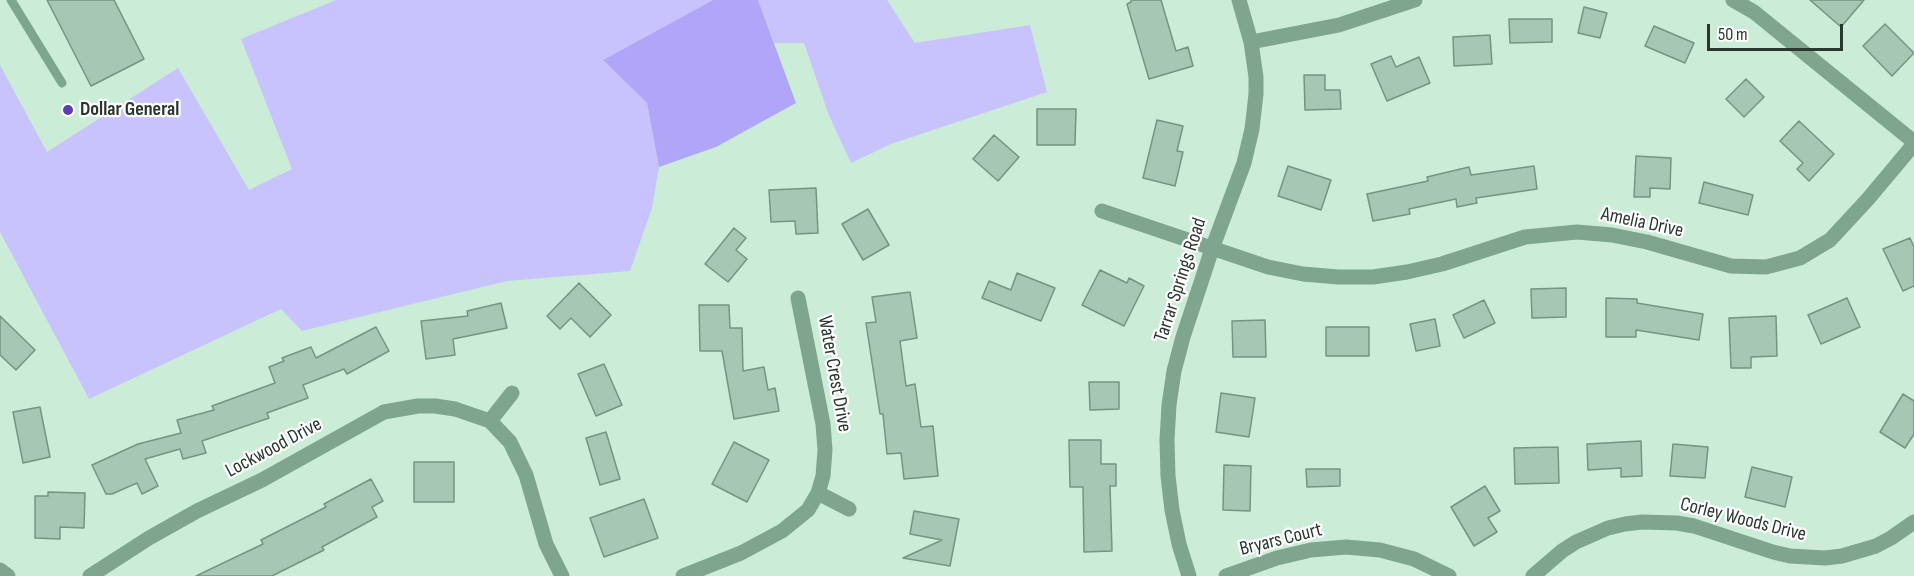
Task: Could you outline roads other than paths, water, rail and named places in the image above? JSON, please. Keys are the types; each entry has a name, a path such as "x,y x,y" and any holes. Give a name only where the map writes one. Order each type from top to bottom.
{"street":[{"name":"Tarrar Springs Road","path":"1189,576 1179,544 1168,476 1169,405 1174,371 1183,337 1244,163 1252,129 1256,94 1251,42 1239,0"},
{"path":"1251,42 1339,26 1415,0"},
{"path":"1738,1 1914,143"},
{"name":"Amelia Drive","path":"1102,211 1268,267 1303,274 1338,277 1373,277 1407,272 1442,264 1525,237 1577,232 1612,235 1647,242 1731,266 1766,267 1800,258 1830,240 1869,199 1914,143"},
{"name":"Water Crest Drive","path":"683,576 741,553 782,531 808,510 818,493 823,476 825,450 823,424 798,298"},
{"path":"490,421 512,393"},
{"name":"Lockwood Drive","path":"90,576 149,538 197,511 262,480 384,412 418,406 455,409 490,421 510,442 526,475 539,527 562,576"},
{"path":"818,493 849,509"},
{"name":"Corley Woods Drive","path":"1533,576 1576,542 1608,528 1625,524 1677,523 1694,526 1773,552 1790,556 1825,558 1842,556 1876,546 1914,522"},
{"name":"Bryars Court","path":"1226,576 1277,558 1311,550 1346,547 1380,550 1414,559 1449,576"},
{"path":"0,570 8,576"}],"lane":[{"path":"11,0 62,82"}],"place":[{"name":"Dollar General","path":"68,110"}]}
